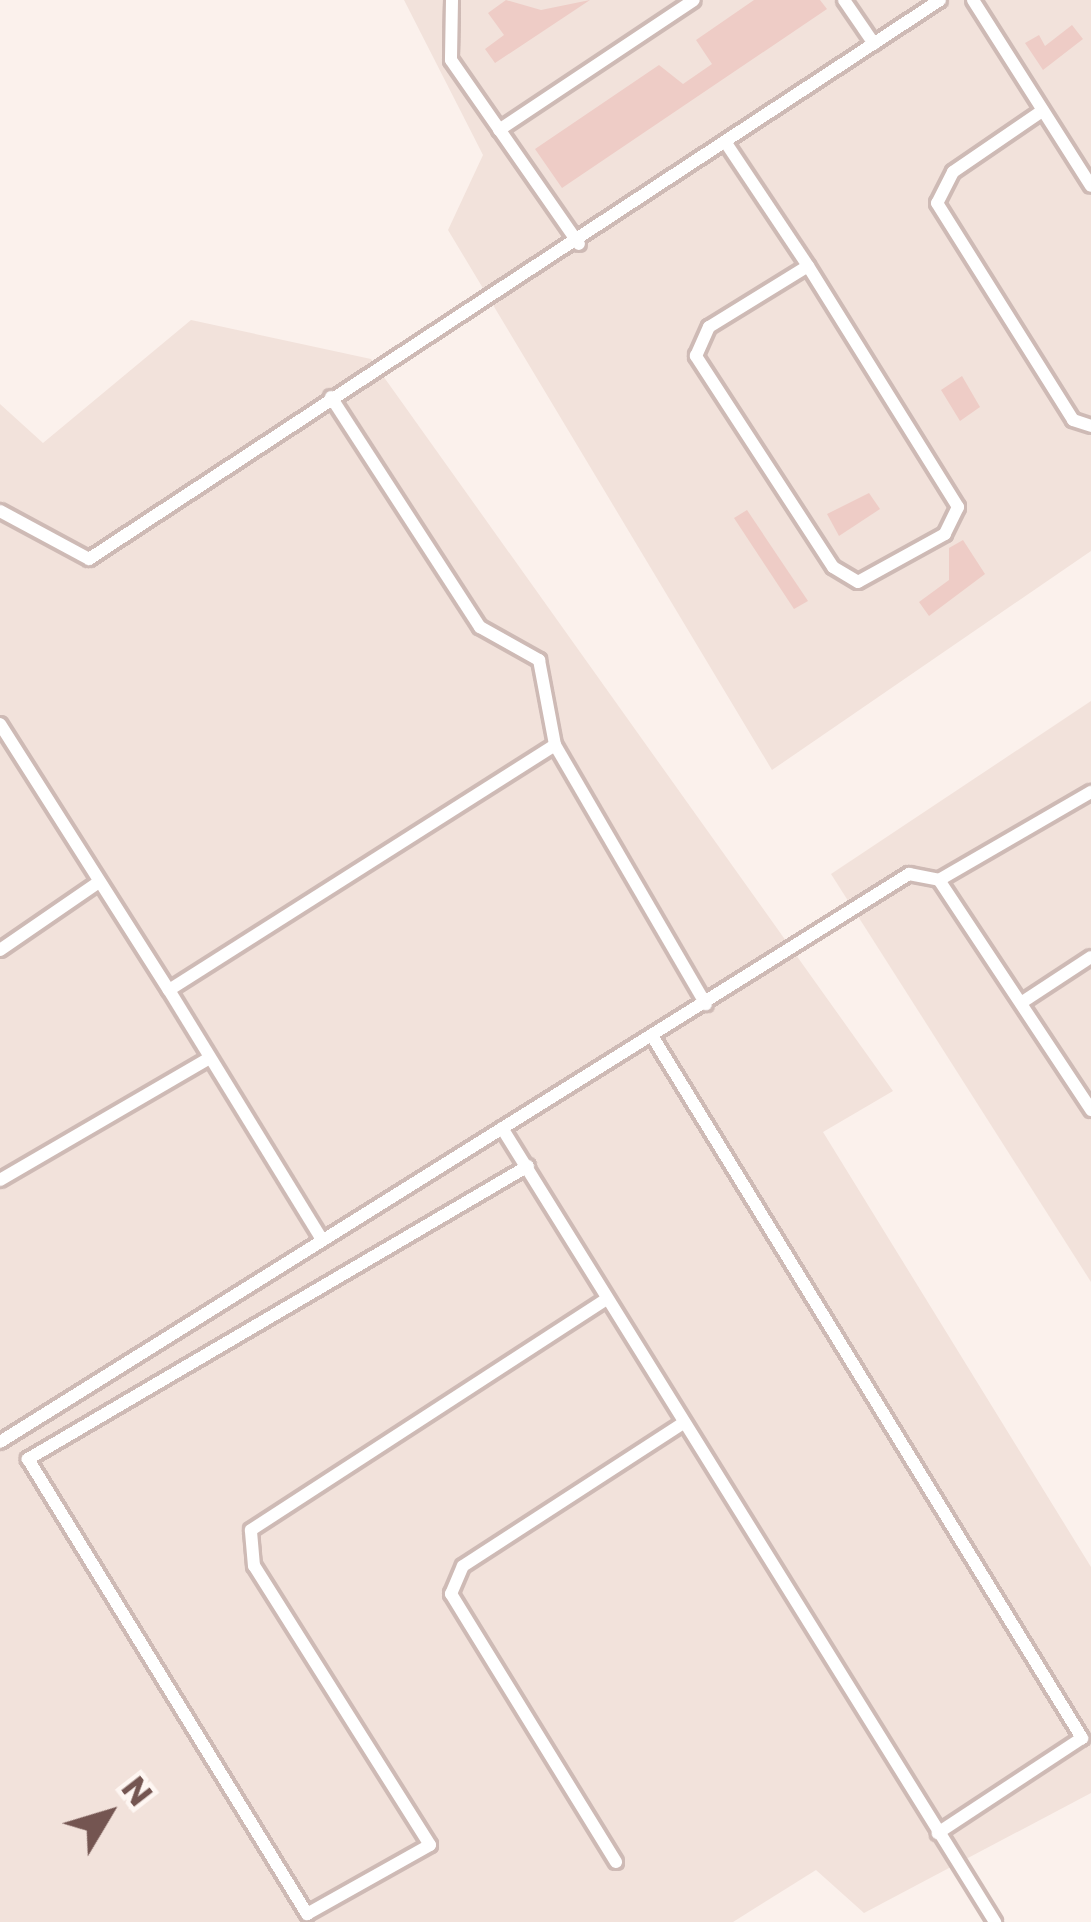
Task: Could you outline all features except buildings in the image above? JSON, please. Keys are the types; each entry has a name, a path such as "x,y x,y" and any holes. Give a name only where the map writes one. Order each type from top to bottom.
{"street":[{"path":"452,0 451,59 579,244"},
{"path":"499,130 694,0"},
{"path":"844,0 874,44"},
{"path":"0,511 89,559 331,397 579,244 940,0"},
{"path":"973,0 1091,186"},
{"path":"1042,111 952,172 938,203 1073,420 1091,425"},
{"path":"728,146 808,266 958,507 945,535 858,581 833,567 696,356 709,326 808,266"},
{"path":"331,397 480,627 539,660 554,745 706,1004"},
{"path":"0,724 321,1238"},
{"path":"169,990 554,745"},
{"path":"0,1442 321,1238 654,1039 890,883 939,880 1091,792"},
{"path":"939,880 1024,1001 1091,1110"},
{"path":"0,950 98,882"},
{"path":"1024,1001 1091,957"},
{"path":"654,1039 1082,1738 938,1833"},
{"path":"0,1180 208,1059"},
{"path":"502,1128 680,1425 995,1922"},
{"path":"528,1166 28,1459 307,1914 430,1846 254,1566 251,1530 607,1299"},
{"path":"616,1862 451,1594 463,1566 680,1425"}],"shaded area":[{"path":"404,0 1091,0 1091,551 772,770 448,230 483,155"},
{"path":"191,320 371,359 893,1091 823,1132 1091,1567 1091,1793 864,1913 816,1870 733,1922 0,1922 0,404 43,443"},
{"path":"1091,701 1091,1282 831,874"}]}
